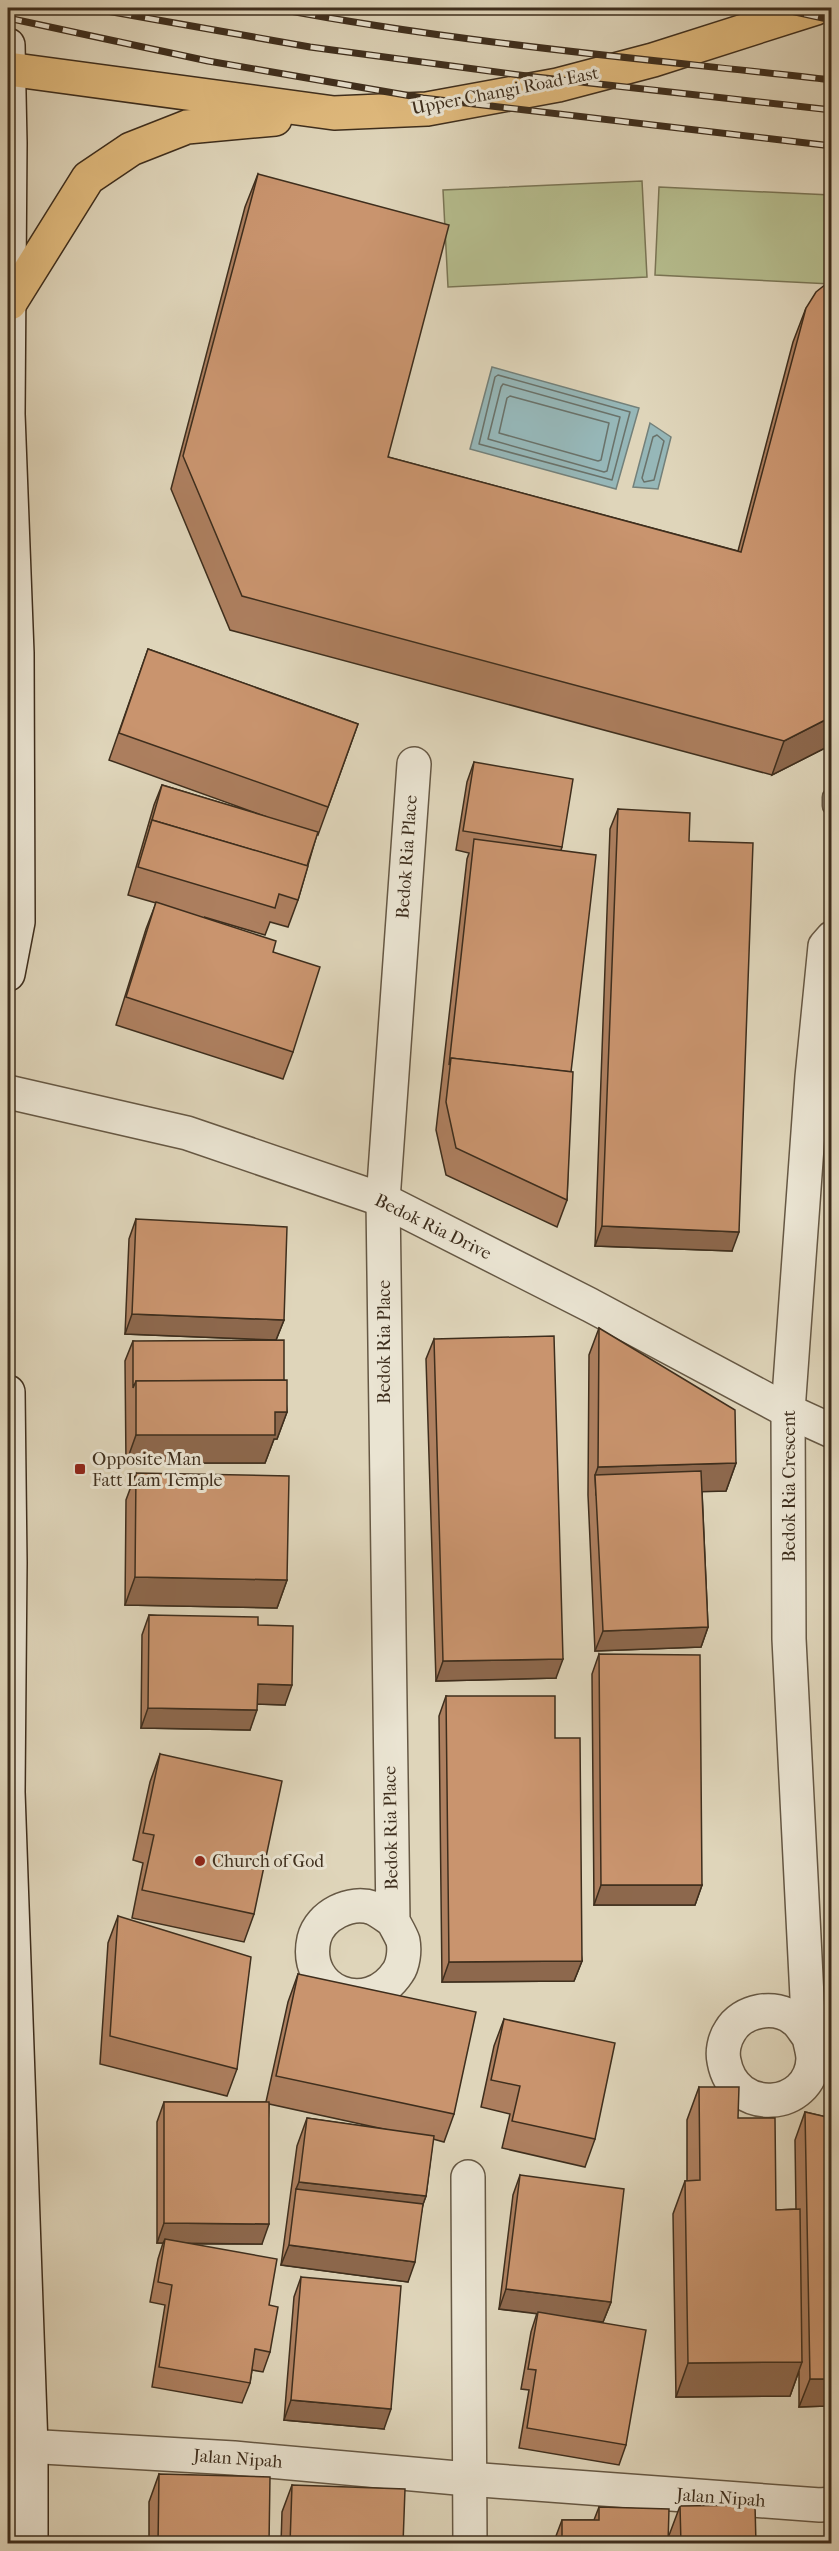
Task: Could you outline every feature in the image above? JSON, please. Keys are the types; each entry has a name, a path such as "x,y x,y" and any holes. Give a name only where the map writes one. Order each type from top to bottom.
{"main road":[{"name":"Upper Changi Road East","path":"8,61 334,113 427,109 558,85 653,60 816,8"},
{"path":"10,303 88,178 131,149 188,128 334,113"}],"street":[{"path":"8,61 10,303 8,414 18,922 8,974"},
{"name":"Bedok Ria Place","path":"393,1921 383,1200 414,764"},
{"name":"Bedok Ria Crescent","path":"809,2037 789,1639 788,1411 812,1077 825,946 831,938"},
{"name":"Bedok Ria Drive","path":"8,1092 187,1133 383,1200 590,1305 788,1411 831,1431"},
{"path":"8,1392 10,1563 8,1792 19,2446 31,2544"},
{"path":"468,2177 470,2544"},
{"name":"Jalan Nipah","path":"19,2446 234,2458 468,2479 831,2504"}],"lane":[{"path":"831,796 831,806"}],"green space":[{"path":"642,181 647,277 448,287 443,190"},
{"path":"659,187 831,195 831,284 655,275"}],"water":[{"path":"492,367 639,408 616,489 470,449"},
{"path":"650,423 671,437 658,489 633,487"}],"building":[{"path":"258,174 449,225 388,457 741,552 806,308 816,292 831,280 831,717 784,741 242,596 183,456"},
{"path":"148,649 358,724 328,807 119,733"},
{"path":"474,762 573,779 562,847 463,831"},
{"path":"162,785 318,832 307,866 152,820"},
{"path":"618,809 690,813 689,841 753,843 739,1232 602,1226"},
{"path":"152,820 308,866 298,900 279,894 275,908 138,867"},
{"path":"474,839 596,855 571,1072 451,1058 449,1065"},
{"path":"156,902 276,941 273,952 320,967 293,1052 126,997"},
{"path":"451,1058 573,1072 567,1200 456,1148 446,1102"},
{"path":"136,1219 287,1227 284,1320 132,1314"},
{"path":"599,1328 735,1410 736,1463 598,1467"},
{"path":"554,1336 563,1659 443,1661 434,1339"},
{"path":"284,1340 284,1380 136,1381 133,1388 133,1341"},
{"path":"287,1380 287,1412 275,1412 275,1435 136,1435 136,1381"},
{"path":"701,1471 708,1627 603,1631 595,1475"},
{"path":"136,1473 289,1476 287,1580 135,1577"},
{"path":"149,1615 258,1617 258,1625 293,1626 292,1685 258,1684 257,1710 148,1708"},
{"path":"599,1654 700,1655 702,1885 601,1885"},
{"path":"446,1696 555,1696 555,1738 580,1738 582,1961 449,1962"},
{"name":"Church of God","path":"160,1754 282,1781 254,1914 142,1890 154,1835 143,1833"},
{"path":"118,1916 251,1957 237,2069 110,2036"},
{"path":"298,1974 476,2012 454,2114 276,2076"},
{"path":"504,2019 615,2043 595,2139 512,2121 520,2086 491,2080"},
{"path":"699,2087 739,2087 738,2118 775,2118 776,2210 800,2209 802,2362 688,2363 685,2181 700,2180"},
{"path":"164,2102 269,2102 269,2224 164,2223"},
{"path":"805,2112 831,2118 831,2379 810,2379"},
{"path":"307,2118 434,2136 426,2196 299,2182"},
{"path":"520,2175 624,2189 611,2302 506,2289"},
{"path":"296,2189 423,2204 415,2262 289,2245"},
{"path":"165,2239 277,2259 269,2305 278,2307 270,2352 255,2349 250,2383 159,2367 172,2285 158,2282"},
{"path":"301,2277 401,2286 391,2409 291,2400"},
{"path":"538,2312 646,2330 626,2445 527,2428 536,2370 528,2369"},
{"path":"159,2474 270,2477 269,2544 158,2544"},
{"path":"292,2485 405,2489 403,2544 290,2544"},
{"path":"755,2505 756,2544 681,2544 680,2506"},
{"path":"599,2507 669,2509 668,2544 562,2544 562,2520 599,2520"}],"railway":[{"path":"90,8 310,47 527,76 832,110"},
{"path":"274,8 482,41 832,80"},
{"path":"777,8 832,20"},
{"path":"8,18 208,61 423,98 832,146"}],"place":[{"name":"Opposite Man Fatt Lam Temple","path":"80,1469"},
{"name":"Church of God","path":"200,1861"}]}
